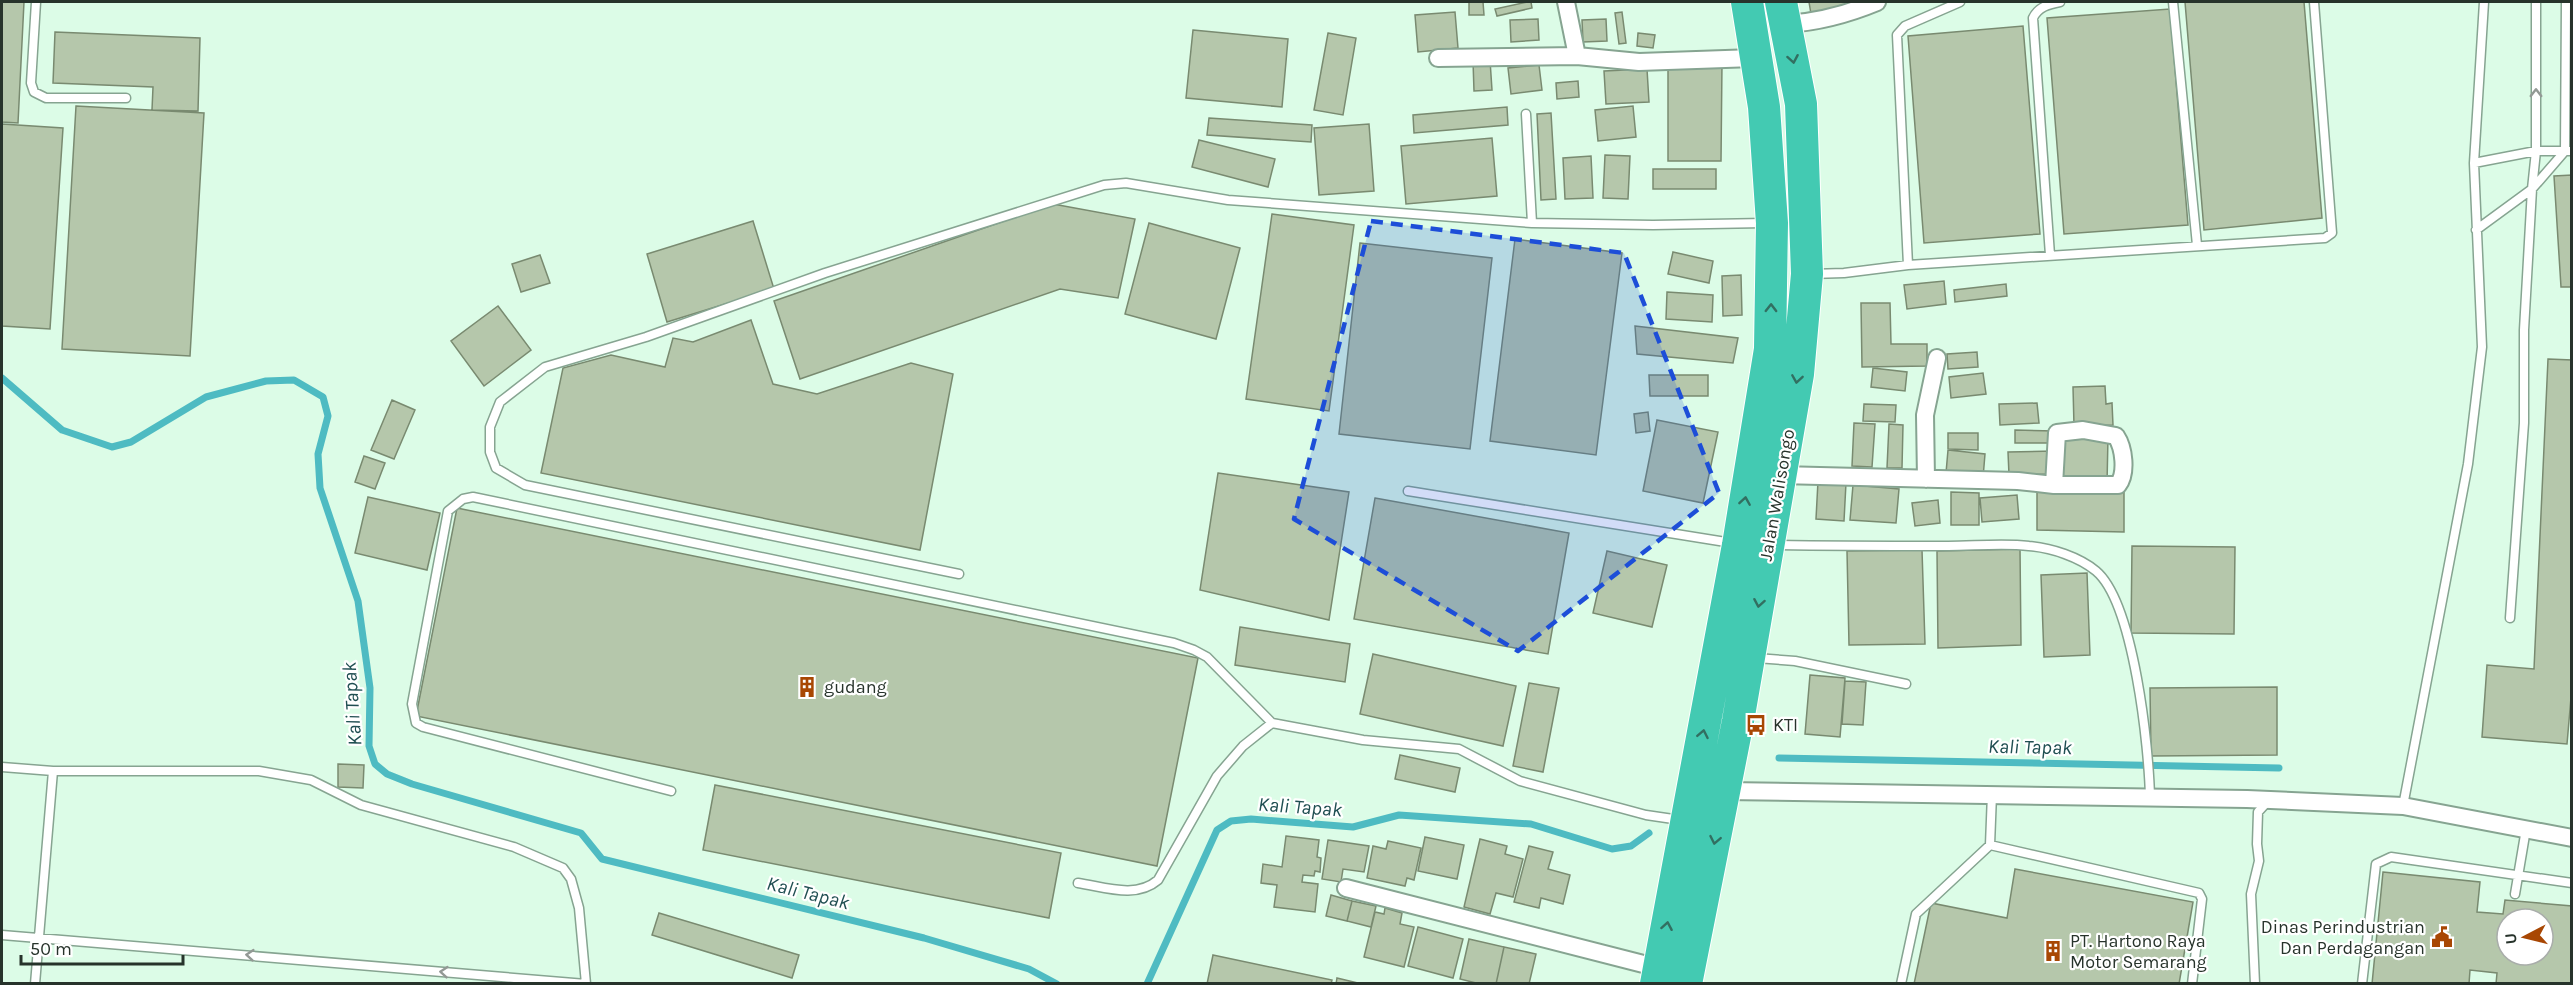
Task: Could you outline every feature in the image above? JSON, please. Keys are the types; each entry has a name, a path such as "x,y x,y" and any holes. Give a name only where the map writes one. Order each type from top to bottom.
{"highway":[{"name":"Jalan Walisongo","path":"1658,976 1738,545 1770,349 1772,223 1764,107 1754,58 1747,2"},
{"name":"Jalan Walisongo","path":"1686,984 1725,791 1798,374 1807,274 1801,104 1784,13"}],"street":[{"path":"1566,2 1577,56"},
{"path":"1784,13 1819,20 1858,10 1877,2"},
{"path":"1438,58 1577,56 1639,62 1754,58"},
{"path":"1926,479 1925,415 1937,358"},
{"path":"1780,475 2054,485 2118,485 2124,472 2121,446 2115,435 2083,430 2059,431 2054,485"},
{"path":"1725,791 2269,800 2403,806 2571,838"},
{"path":"1346,888 1658,976"}],"lane":[{"path":"36,2 31,83 34,92 46,98 126,98"},
{"path":"1908,264 1897,35 1905,26 1960,2"},
{"path":"2050,255 2032,18 2048,4 2060,2"},
{"path":"2173,2 2197,245"},
{"path":"1807,274 1844,273 1908,264 2321,239 2332,233 2314,2"},
{"path":"2403,806 2468,464 2482,347 2474,163 2484,2"},
{"path":"2510,618 2524,423 2524,330 2536,151 2536,2"},
{"path":"2476,230 2532,189 2568,151 2566,2"},
{"path":"1526,114 1532,223"},
{"path":"2474,163 2536,151 2568,151"},
{"path":"959,574 525,485 496,468 490,452 490,427 500,402 545,367 646,337 825,273 1104,185 1126,183 1228,200 1532,223 1653,225 1772,223"},
{"path":"1408,491 1738,545"},
{"path":"671,791 423,727 416,723 412,704 448,511 454,505 473,496 1174,644 1207,657 1272,723 1363,740 1459,749 1520,781 1646,815 1686,821"},
{"path":"1769,545 2031,546 2076,558 2097,572 2109,586 2121,613 2137,679 2149,767 2150,798"},
{"path":"1749,658 1795,661 1906,684"},
{"path":"1078,883 1135,892 1149,888 1158,880 1217,776 1243,746 1272,723"},
{"path":"2,767 53,771 259,771 311,780 361,805 514,848 563,868 571,879 579,908 586,984 2,935"},
{"path":"35,984 41,938 53,771"},
{"path":"1901,984 1916,914 1990,845 1992,794"},
{"path":"2255,984 2251,894 2259,861 2258,812 2269,800"},
{"path":"2516,894 2526,829"},
{"path":"1990,845 2199,893 2202,899 2192,984"},
{"path":"2362,984 2376,864 2381,860 2391,857 2571,883"}],"highlighted area":[{"path":"1371,221 1624,253 1719,493 1518,651 1294,519"}],"building":[{"path":"2,2 24,2 18,123 2,122"},
{"path":"1469,2 1483,2 1484,15 1469,15"},
{"path":"1531,2 1532,8 1497,16 1495,9"},
{"path":"1809,2 1852,2 1853,8 1811,14"},
{"path":"2185,2 2304,2 2322,218 2204,230"},
{"path":"2170,9 2188,225 2064,234 2047,18"},
{"path":"1455,12 1458,48 1418,52 1415,15"},
{"path":"1622,12 1626,43 1619,44 1615,13"},
{"path":"1538,19 1539,40 1511,42 1510,20"},
{"path":"1606,19 1607,41 1583,42 1582,20"},
{"path":"2023,26 2040,234 1924,243 1908,36"},
{"path":"1193,30 1288,39 1282,107 1186,98"},
{"path":"55,32 200,38 198,111 152,110 153,87 53,83"},
{"path":"1328,33 1356,38 1343,115 1314,110"},
{"path":"1638,33 1655,35 1653,48 1637,46"},
{"path":"1490,60 1492,90 1474,91 1473,61"},
{"path":"1668,63 1722,63 1721,161 1668,161"},
{"path":"1539,65 1542,90 1511,94 1508,68"},
{"path":"1647,69 1649,102 1606,104 1604,71"},
{"path":"1578,81 1579,97 1557,99 1556,83"},
{"path":"76,106 204,113 190,356 62,349"},
{"path":"1633,106 1636,137 1598,141 1595,110"},
{"path":"1507,107 1508,125 1414,133 1413,115"},
{"path":"1551,113 1556,199 1541,200 1537,114"},
{"path":"1209,118 1312,125 1311,142 1207,135"},
{"path":"2,124 63,128 50,329 2,326"},
{"path":"1369,124 1374,191 1319,195 1314,128"},
{"path":"1492,138 1497,196 1406,204 1401,146"},
{"path":"1199,140 1275,159 1268,187 1192,167"},
{"path":"1605,155 1630,156 1628,199 1603,198"},
{"path":"1591,156 1593,198 1565,199 1563,158"},
{"path":"1653,169 1716,169 1716,189 1653,189"},
{"path":"2572,175 2572,287 2561,287 2554,176"},
{"path":"1053,204 1135,219 1118,298 1060,289 800,379 774,301"},
{"path":"1272,214 1354,225 1329,411 1246,399"},
{"path":"753,221 774,289 667,322 647,254"},
{"path":"1149,223 1240,248 1216,339 1125,314"},
{"path":"1515,239 1622,253 1596,455 1490,441"},
{"path":"1360,243 1492,258 1470,449 1339,434"},
{"path":"1673,252 1713,261 1709,283 1668,274"},
{"path":"540,255 550,283 521,292 512,264"},
{"path":"1741,275 1742,315 1723,316 1722,276"},
{"path":"1944,281 1946,304 1907,309 1904,285"},
{"path":"2006,284 2007,296 1955,302 1954,290"},
{"path":"1667,292 1713,295 1712,322 1666,319"},
{"path":"1861,303 1890,303 1891,344 1927,344 1927,366 1862,367"},
{"path":"498,306 531,350 484,386 451,341"},
{"path":"751,320 773,384 817,394 911,363 953,374 920,550 541,473 563,368 611,355 665,367 673,338 693,342"},
{"path":"1635,326 1738,338 1733,363 1637,354"},
{"path":"1977,352 1978,367 1948,369 1947,354"},
{"path":"2548,359 2572,360 2572,686 2567,744 2482,737 2487,665 2534,669"},
{"path":"1873,368 1907,372 1905,391 1871,387"},
{"path":"1983,373 1986,394 1951,398 1949,377"},
{"path":"1649,375 1708,375 1708,396 1650,396"},
{"path":"2105,386 2106,404 2112,403 2113,425 2074,426 2073,387"},
{"path":"392,400 415,410 394,459 371,450"},
{"path":"2037,403 2039,423 2000,425 1999,404"},
{"path":"1864,404 1896,405 1895,422 1863,421"},
{"path":"1648,412 1650,431 1636,433 1634,414"},
{"path":"1657,420 1718,432 1703,503 1643,491"},
{"path":"1854,423 1875,424 1872,467 1852,466"},
{"path":"1889,424 1903,425 1902,468 1887,468"},
{"path":"2015,430 2054,431 2054,443 2015,443"},
{"path":"1948,433 1978,433 1978,450 1948,449"},
{"path":"2059,436 2108,437 2107,484 2058,483"},
{"path":"1948,450 1985,454 1983,478 1946,473"},
{"path":"2054,451 2054,474 2009,475 2008,452"},
{"path":"364,456 385,463 375,489 355,482"},
{"path":"1218,473 1349,492 1329,620 1200,590"},
{"path":"1818,481 1846,483 1844,521 1816,519"},
{"path":"1853,485 1899,489 1896,523 1850,520"},
{"path":"2037,490 2124,491 2124,532 2037,530"},
{"path":"1951,492 1979,493 1979,525 1951,525"},
{"path":"2017,495 2019,519 1982,522 1980,498"},
{"path":"368,497 440,513 427,570 355,553"},
{"path":"1375,498 1569,533 1548,654 1354,619"},
{"path":"1938,500 1940,523 1915,526 1912,503"},
{"name":"gudang","path":"457,508 1198,658 1157,866 416,716"},
{"path":"2132,546 2235,547 2234,634 2131,633"},
{"path":"2020,549 2021,645 1938,648 1937,551"},
{"path":"1922,550 1925,644 1849,645 1847,551"},
{"path":"1607,551 1667,565 1652,627 1593,613"},
{"path":"2087,573 2090,655 2044,657 2041,575"},
{"path":"1240,627 1350,644 1345,682 1235,665"},
{"path":"1373,654 1516,686 1503,746 1360,714"},
{"path":"1810,675 1845,678 1840,737 1805,734"},
{"path":"1845,681 1866,682 1863,725 1842,724"},
{"path":"1529,683 1559,688 1543,772 1513,766"},
{"path":"2277,687 2277,755 2151,756 2150,688"},
{"path":"1400,755 1460,768 1455,792 1395,779"},
{"path":"338,764 364,765 363,788 338,787"},
{"path":"715,785 1061,853 1049,918 703,850"},
{"path":"1286,836 1319,840 1317,857 1321,858 1320,872 1315,871 1314,876 1303,875 1302,882 1318,884 1315,912 1274,907 1277,885 1261,883 1263,864 1282,867"},
{"path":"1425,837 1464,845 1457,879 1418,871"},
{"path":"1480,839 1507,846 1505,854 1523,859 1513,897 1496,893 1490,914 1464,907"},
{"path":"1328,840 1369,846 1364,872 1343,869 1341,882 1322,879"},
{"path":"1388,841 1421,848 1414,880 1407,878 1405,886 1367,878 1373,846 1386,849"},
{"path":"1529,846 1553,852 1548,869 1570,875 1563,904 1541,898 1539,908 1514,902"},
{"name":"PT. Hartono Raya Motor Semarang","path":"2015,869 2193,902 2179,984 1914,984 1931,903 2007,918"},
{"name":"Dinas Perindustrian Dan Perdagangan","path":"2383,872 2480,882 2477,912 2495,913 2495,967 2555,967 2555,907 2504,907 2505,900 2572,906 2572,984 2496,984 2497,973 2470,970 2469,984 2372,984"},
{"path":"1331,895 1352,901 1347,921 1326,916"},
{"path":"1352,901 1376,906 1371,927 1347,921"},
{"path":"1385,908 1402,913 1400,924 1414,927 1404,967 1364,957 1375,912 1384,914"},
{"path":"659,913 799,955 792,978 652,935"},
{"path":"1418,927 1463,939 1453,978 1408,966"},
{"path":"1469,939 1504,947 1496,984 1480,984 1460,979"},
{"path":"1504,947 1536,954 1529,984 1496,984"},
{"path":"1213,955 1332,980 1331,984 1207,984"},
{"path":"1337,978 1362,984 1336,984"}],"waterway":[{"name":"Kali Tapak","path":"2,378 62,430 112,447 131,442 206,397 266,381 294,380 323,397 328,416 318,454 320,488 358,601 370,688 369,746 375,764 387,774 412,784 581,833 602,859 924,938 1029,969 1057,984"},
{"name":"Kali Tapak","path":"1779,758 2279,768"},
{"name":"Kali Tapak","path":"1147,984 1217,830 1231,821 1251,819 1353,827 1399,815 1531,824 1612,849 1631,846 1649,833"}],"place":[{"name":"gudang","path":"807,687"},
{"name":"KTI","path":"1756,725"},
{"name":"Dinas Perindustrian Dan Perdagangan","path":"2442,937"},
{"name":"PT. Hartono Raya Motor Semarang","path":"2053,951"}]}
